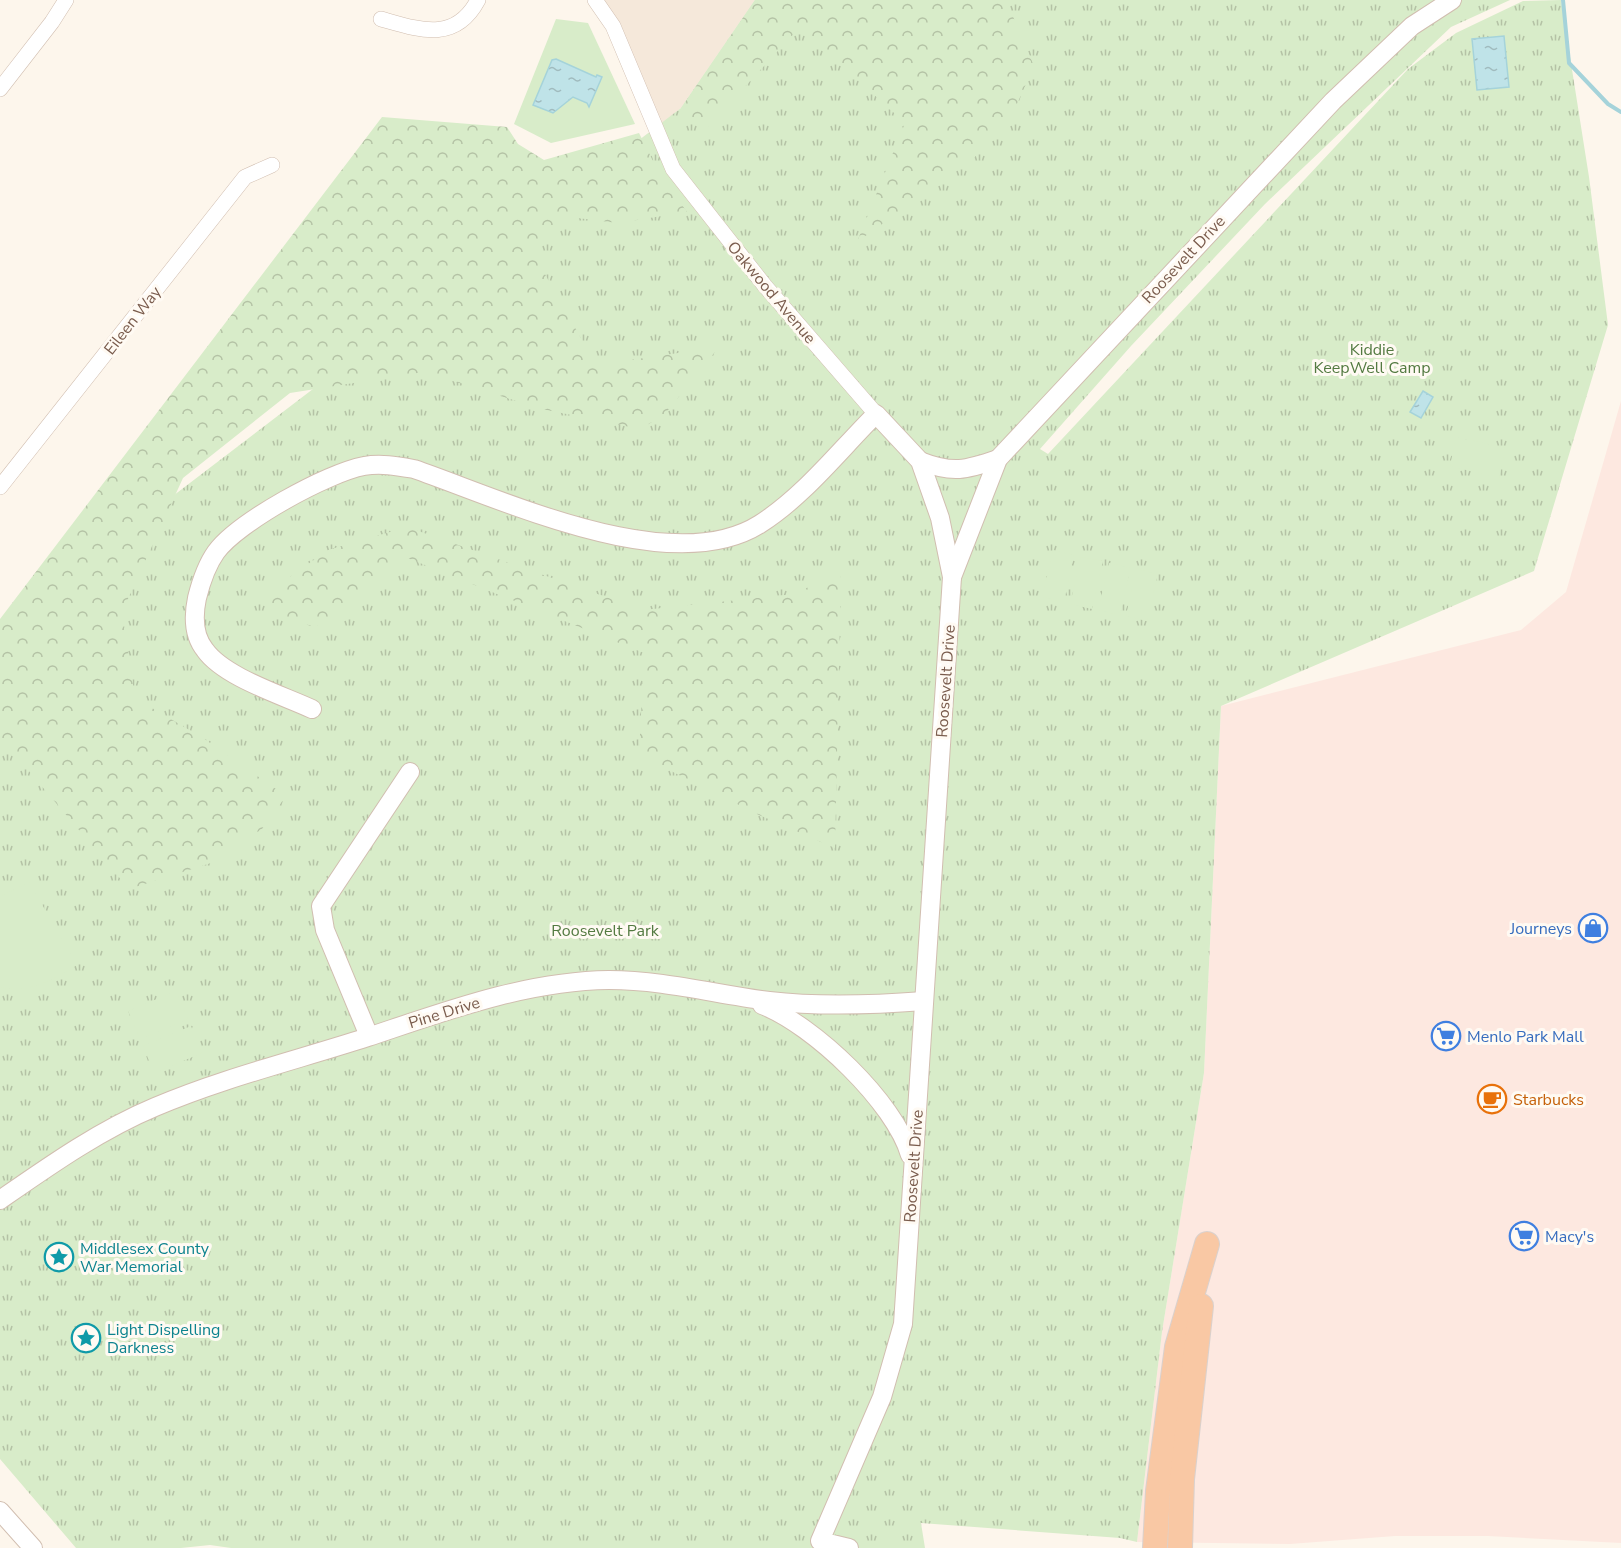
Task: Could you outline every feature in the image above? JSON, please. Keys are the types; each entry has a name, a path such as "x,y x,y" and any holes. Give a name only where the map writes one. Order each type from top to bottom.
{"highway":[{"path":"1155,1548 1158,1491 1177,1347 1207,1244 1182,1479 1180,1544"}],"street":[{"path":"0,89 52,22 66,0"},
{"path":"381,19 423,31 449,28 465,20 478,0"},
{"name":"Oakwood Avenue","path":"595,0 613,26 673,169 765,286 920,461 940,518 952,577"},
{"name":"Roosevelt Drive","path":"849,1548 820,1541 882,1397 903,1324 952,577 998,459 1329,105 1412,26 1452,0"},
{"name":"Eileen Way","path":"0,487 245,177 272,165"},
{"path":"312,709 237,674 215,661 197,639 195,610 206,570 231,536 271,508 341,474 364,466 390,465 414,469 575,525 616,536 652,542 715,542 736,536 780,510 876,414"},
{"path":"920,461 940,469 965,470 998,459"},
{"path":"369,1036 326,930 321,906 410,772"},
{"name":"Pine Drive","path":"0,1200 102,1134 153,1107 214,1085 483,1000 577,983 639,981 738,996 832,1006 924,1001"},
{"path":"738,996 789,1019 831,1052 871,1093 894,1122 907,1143 912,1165"},
{"path":"0,1511 33,1548"}],"shaded area":[{"path":"595,0 755,0 681,108 656,129"},
{"name":"Menlo Park Mall","path":"1621,401 1621,1543 1488,1536 1395,1536 1290,1544 1137,1542 1162,1332 1204,1073 1221,706 1521,630 1566,592"}],"green space":[{"name":"Roosevelt Park","path":"755,0 1510,0 1451,27 1265,204 1131,346 1040,449 1048,454 1408,69 1456,33 1523,1 1561,0 1589,177 1608,325 1534,571 1221,706 1204,1073 1162,1332 1137,1542 1120,1538 921,1523 925,1548 231,1548 210,1545 181,1548 76,1548 0,1459 0,628 681,108"},
{"path":"755,0 1006,0 1034,66 1017,104 974,158 857,242 905,123 800,27 705,130 681,108"},
{"path":"556,19 588,23 635,124 551,143 514,124"},
{"path":"382,117 507,127 518,144 544,160 639,133 659,173 687,212 618,223 577,218 532,251 596,365 719,347 664,415 640,429 542,409 424,372 290,393 183,478 122,612 135,698 203,738 286,796 262,829 211,863 129,889 0,737 0,619"},
{"path":"1456,437 1506,448 1499,478 1450,466"},
{"path":"407,527 643,610 795,594 841,570 835,848 759,815 639,755 644,653 405,557 316,627 271,616 268,592 328,550"},
{"path":"1053,550 1074,555 1064,602 1042,597"},
{"path":"1081,557 1103,561 1092,609 1070,604"},
{"path":"1109,563 1131,568 1120,615 1098,610"},
{"path":"1136,569 1158,574 1147,621 1126,616"},
{"path":"29,882 77,965 50,980 31,987 11,989 0,987 0,897"},
{"path":"176,991 188,1019 140,1039 128,1011"},
{"path":"191,1026 202,1053 154,1073 143,1046"}],"water":[{"path":"1504,36 1509,87 1477,90 1472,39"},
{"path":"556,59 596,77 597,75 602,77 589,107 587,103 573,97 553,113 533,105 552,60"},
{"path":"1423,391 1433,397 1421,418 1410,412"}],"waterway":[{"path":"1563,0 1569,63 1608,104 1621,112"}],"place":[{"name":"Journeys","path":"1593,928"},
{"name":"Menlo Park Mall","path":"1446,1036"},
{"name":"Starbucks","path":"1492,1099"},
{"name":"Macy's","path":"1524,1236"},
{"name":"Middlesex County War Memorial","path":"59,1257"},
{"name":"Light Dispelling Darkness","path":"86,1338"}],"park label":[{"name":"Kiddie KeepWell Camp","path":"1372,358"}]}
